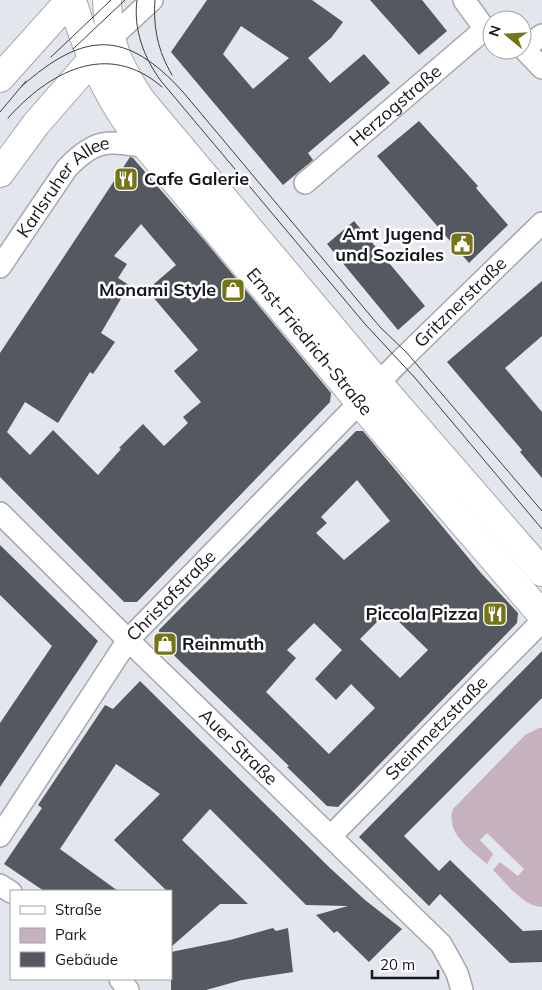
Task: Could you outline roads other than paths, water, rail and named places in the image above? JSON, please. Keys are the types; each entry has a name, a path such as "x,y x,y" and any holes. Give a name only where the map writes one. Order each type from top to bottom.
{"main road":[{"path":"0,78 71,0 82,34 101,48"},
{"path":"0,173 36,124 101,48 107,0"},
{"name":"Ernst-Friedrich-Straße","path":"101,48 107,93 146,147 369,393 542,572"},
{"name":"Ernst-Friedrich-Straße","path":"101,48 121,69 140,99 542,615"}],"street":[{"path":"101,48 152,0"},
{"path":"464,0 482,22"},
{"name":"Herzogstraße","path":"305,183 482,37"},
{"path":"532,57 542,68"},
{"name":"Karlsruher Allee","path":"0,267 61,176 77,157 89,148 109,141 146,147"},
{"name":"Gritznerstraße","path":"369,393 542,223"},
{"name":"Christofstraße","path":"0,836 128,640 369,393"},
{"name":"Auer Straße","path":"0,513 441,944 457,973 462,990"},
{"name":"Steinmetzstraße","path":"331,836 542,621"}],"tram line":[{"path":"51,57 111,0"},
{"path":"73,49 125,0"},
{"path":"137,0 137,22 141,43 161,81 365,324 416,379 542,529"},
{"path":"155,0 156,30 160,48 172,75"},
{"path":"22,86 44,68 65,55 85,47 104,45 123,48 143,57 162,71 183,92 380,327 407,353 542,511"},
{"path":"8,118 41,87 79,68 100,64 120,65 141,73 162,87"},
{"path":"0,112 26,81"}],"place":[{"name":"Cafe Galerie","path":"126,179"},
{"name":"Amt Jugend und Soziales","path":"462,244"},
{"name":"Monami Style","path":"233,290"},
{"name":"Piccola Pizza","path":"495,614"},
{"name":"Reinmuth","path":"165,644"}]}
